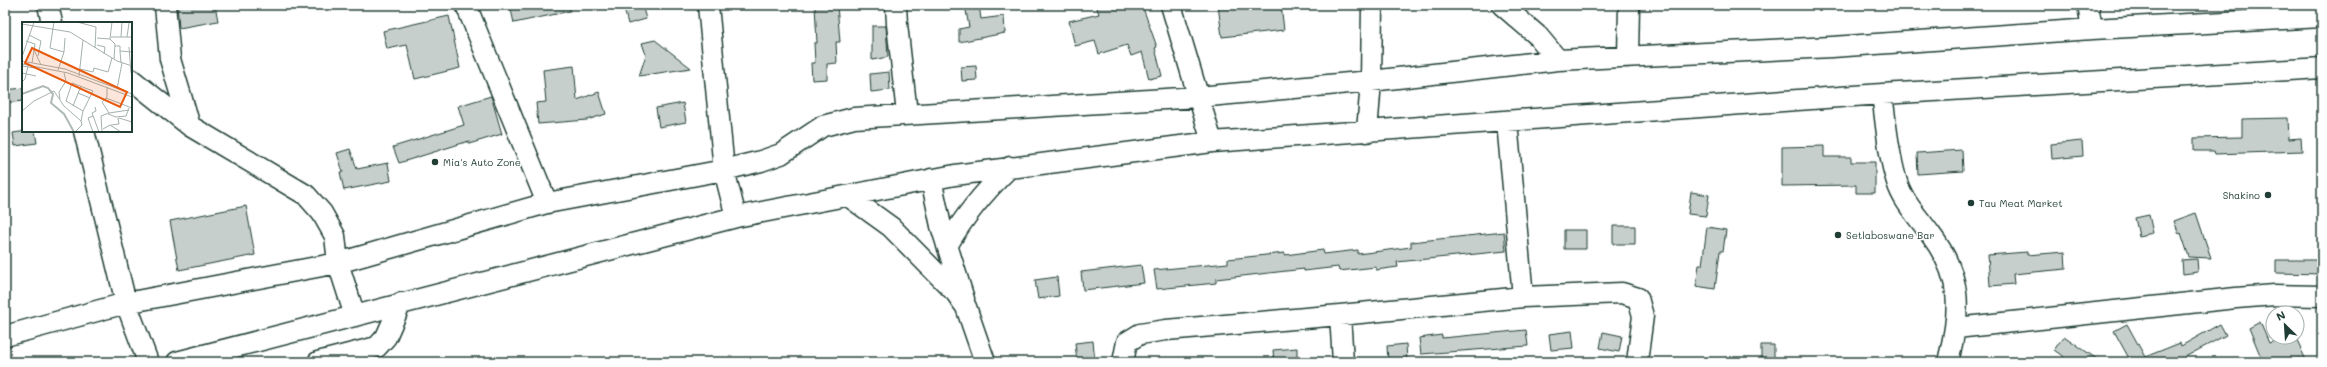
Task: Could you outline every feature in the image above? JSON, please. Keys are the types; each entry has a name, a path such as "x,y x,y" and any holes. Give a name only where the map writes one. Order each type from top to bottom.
{"street":[{"path":"164,5 170,59 190,126"},
{"path":"466,5 547,203"},
{"path":"708,5 724,170 736,218"},
{"path":"896,5 896,24 907,114"},
{"path":"1171,5 1186,49 1212,142"},
{"path":"1367,132 1372,80 1372,5"},
{"path":"1502,5 1538,36 1558,60"},
{"path":"1628,57 1629,5"},
{"path":"2088,5 2092,29"},
{"path":"5,336 126,303 338,263 547,203 724,170 781,154 818,129 840,120 907,114 1198,96 1372,80 1558,60 1832,47 2092,29 2322,17"},
{"path":"177,362 736,218 931,179 1010,168 1212,142 1882,94 2322,68"},
{"path":"132,80 190,126 306,195 322,213 334,236 338,263 356,316"},
{"path":"1882,94 1897,182 1911,210 1944,254 1951,270 1958,297 1956,328 1948,362"},
{"path":"1507,122 1523,297"},
{"path":"84,132 126,303 148,362"},
{"path":"947,246 962,220 988,188 1010,168"},
{"path":"931,179 947,246 966,307 986,362"},
{"path":"848,196 891,227 956,293 966,307"},
{"path":"1123,362 1127,342 1140,334 1523,297 1622,293 1638,298 1643,316 1638,362"},
{"path":"1956,328 2236,298 2275,295 2322,296"},
{"path":"318,362 377,347 386,337 402,303"},
{"path":"1340,315 1344,362"}],"building":[{"path":"177,5 215,5 218,21 179,28"},
{"path":"510,5 570,5 570,11 514,23"},
{"path":"623,5 642,5 646,19 628,24"},
{"path":"837,5 840,42 836,42 837,63 827,64 827,79 812,80 811,63 815,63 814,43 817,43 815,6"},
{"path":"965,5 979,5 981,19 1004,16 1005,33 959,42 959,29 969,27"},
{"path":"1096,5 1142,5 1157,47 1155,48 1162,76 1149,79 1142,52 1131,56 1127,45 1099,54 1095,41 1075,46 1069,21 1099,14"},
{"path":"1218,5 1281,5 1284,30 1222,37"},
{"path":"449,16 460,68 415,79 407,45 387,49 383,31"},
{"path":"872,26 886,26 888,57 872,60"},
{"path":"655,40 691,68 639,76 646,55 642,43"},
{"path":"574,66 577,100 599,92 606,114 587,120 538,124 536,103 546,102 543,70"},
{"path":"976,66 977,80 962,81 961,67"},
{"path":"889,72 890,90 871,92 870,74"},
{"path":"22,88 22,101 5,103 5,90"},
{"path":"491,96 502,134 469,144 469,141 399,163 393,147 464,125 458,106"},
{"path":"683,103 686,122 659,127 656,108"},
{"path":"2288,118 2289,139 2301,138 2302,151 2215,154 2214,151 2194,151 2194,138 2242,137 2242,119"},
{"path":"35,132 37,143 15,146 13,133"},
{"path":"2082,141 2083,156 2052,159 2051,144"},
{"path":"1824,146 1824,157 1851,157 1851,162 1875,162 1875,193 1856,193 1856,185 1782,186 1782,147"},
{"path":"350,149 357,169 388,163 391,181 344,190 340,172 343,172 337,153"},
{"path":"1962,150 1963,171 1918,174 1917,153"},
{"path":"1691,192 1709,195 1706,216 1688,214"},
{"path":"246,206 255,255 179,270 170,221"},
{"path":"2196,213 2211,258 2189,257 2181,233 2179,234 2174,221"},
{"path":"2149,215 2153,233 2139,236 2135,218"},
{"path":"1613,226 1635,226 1635,244 1613,244"},
{"path":"1707,227 1726,230 1723,251 1720,251 1715,289 1696,286 1699,265 1702,265"},
{"path":"1564,230 1586,230 1586,249 1564,249"},
{"path":"1504,232 1506,251 1397,262 1398,267 1376,270 1376,267 1339,271 1338,267 1304,271 1304,269 1216,279 1216,283 1157,289 1154,270 1228,263 1228,259 1285,253 1285,255 1323,250 1324,254 1358,250 1358,254 1411,247 1411,242"},
{"path":"2027,252 2027,255 2065,252 2066,269 2013,274 2014,284 1990,286 1988,255"},
{"path":"2197,259 2198,272 2183,274 2182,260"},
{"path":"2276,260 2322,260 2322,274 2276,273"},
{"path":"1141,265 1144,283 1083,290 1081,272"},
{"path":"1057,277 1059,296 1038,299 1035,280"},
{"path":"2260,322 2265,334 2265,345 2299,345 2307,362 2290,362 2288,358 2278,362 2263,362 2249,328"},
{"path":"2127,324 2145,357 2180,343 2181,346 2220,324 2226,335 2185,357 2187,362 2131,362 2114,331"},
{"path":"1526,330 1528,346 1421,354 1419,338 1442,335 1442,338"},
{"path":"1572,331 1574,348 1551,350 1549,334"},
{"path":"1603,332 1622,336 1619,352 1600,348"},
{"path":"2064,336 2101,362 2071,362 2054,350"},
{"path":"1093,341 1095,362 1077,362 1075,343"},
{"path":"1406,344 1407,361 1388,362 1387,346"},
{"path":"1761,345 1774,345 1774,358 1761,358"},
{"path":"1297,348 1297,362 1274,362 1273,350"}],"place":[{"name":"Mia's Auto Zone","path":"435,162"},
{"name":"Shakino","path":"2268,195"},
{"name":"Tau Meat Market","path":"1971,203"},
{"name":"Setlaboswane Bar","path":"1838,235"}]}
